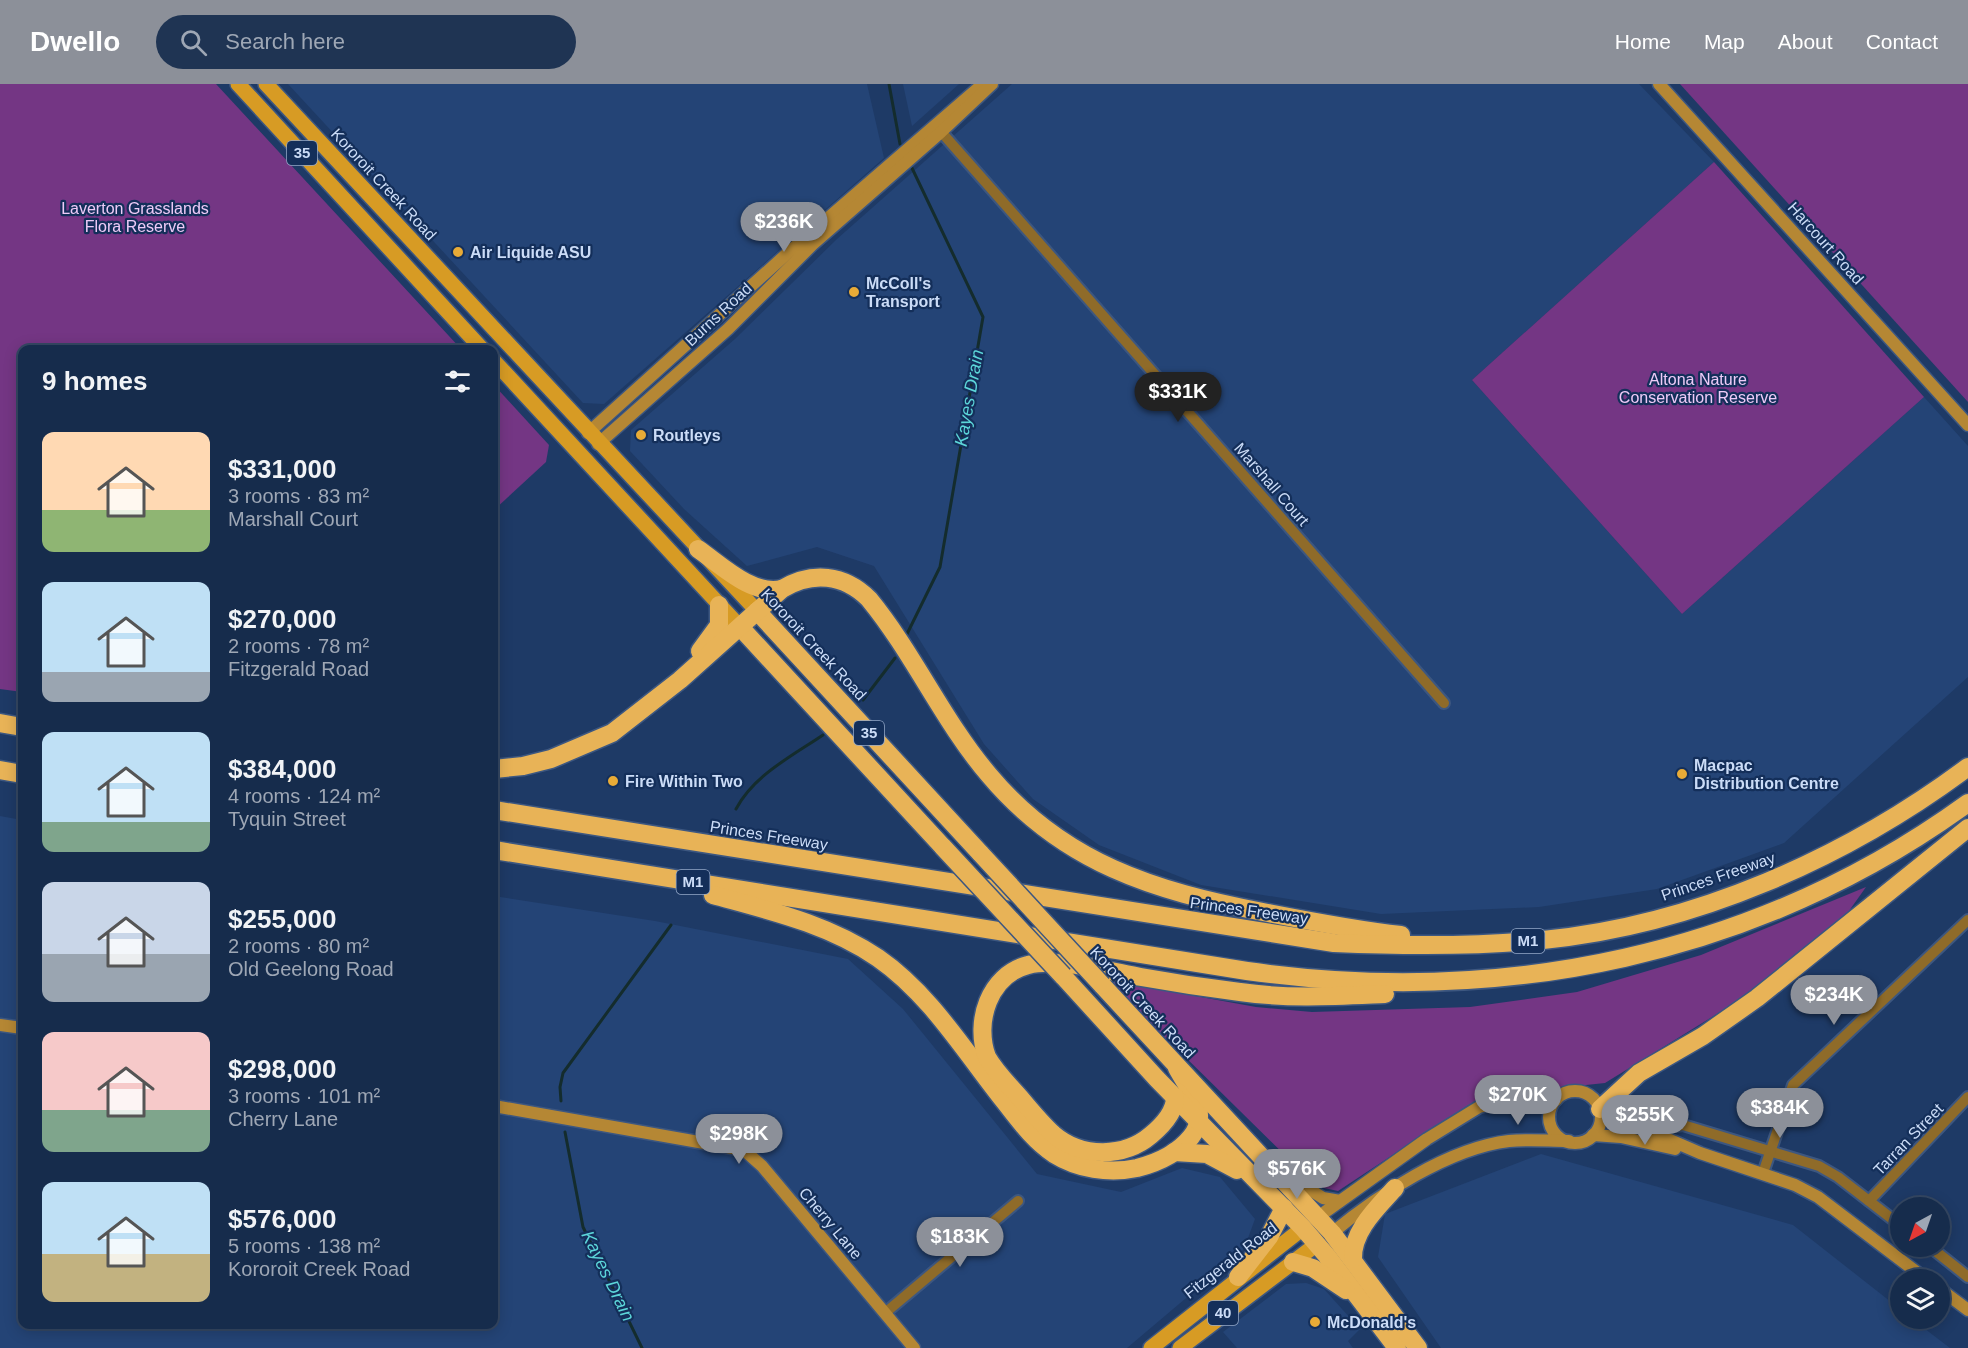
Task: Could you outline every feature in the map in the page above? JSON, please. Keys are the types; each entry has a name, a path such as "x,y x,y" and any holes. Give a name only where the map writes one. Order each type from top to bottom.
{"highway":[{"path":"698,549 746,582 768,590 782,589"},
{"path":"498,768 542,761 592,743 612,733 680,680 741,628 782,589 803,579 826,577 840,580 861,591 878,611 963,741 989,776 1032,818 1069,846 1103,865 1143,883 1179,894 1343,928 1408,935 1521,942"},
{"path":"680,680 719,625 719,605"},
{"name":"Kororoit Creek Road","path":"757,611 1177,1068 1318,1217 1353,1259 1418,1348"},
{"name":"35","path":"741,628 1175,1097 1303,1228"},
{"path":"0,723 18,726"},
{"name":"Princes Freeway","path":"498,811 1334,943 1417,946 1521,942 1572,936 1643,921 1705,903 1808,863 1874,829 1968,767"},
{"path":"0,770 18,773"},
{"name":"M1","path":"498,853 1284,976 1420,984 1476,981 1582,968 1664,949 1778,910 1884,857 1968,803"},
{"path":"1600,1111 1639,1073 1703,1036 1757,998 1968,828"},
{"path":"498,853 709,894 801,919 831,931 880,959 921,995 1026,1128 1054,1154 1082,1167 1113,1171 1146,1165 1174,1152 1189,1139 1200,1122 1198,1105 1177,1068"},
{"path":"1175,1097 1174,1109 1157,1130 1132,1147 1101,1152 1083,1149 1064,1142 1041,1122 999,1075 987,1057 983,1046 982,1026 990,998 1001,982 1015,970 1035,963 1105,970 1240,992 1305,996 1438,989 1582,968"},
{"path":"1174,1152 1207,1154 1257,1182"},
{"path":"1353,1259 1353,1247 1357,1236 1372,1213 1395,1188"},
{"path":"1238,1277 1269,1237 1284,1208"},
{"name":"Fitzgerald Road","path":"1303,1228 1318,1217"},
{"path":"1303,1228 1396,1348"},
{"path":"1317,1244 1332,1233"},
{"path":"1293,1262 1313,1268 1362,1302"}],"main road":[{"name":"35","path":"238,84 478,345"},
{"name":"Kororoit Creek Road","path":"266,84 593,439 757,611"},
{"path":"365,222 380,208"},
{"name":"35","path":"498,365 741,628"},
{"path":"578,452 593,439"},
{"name":"Fitzgerald Road","path":"1151,1348 1238,1277 1303,1228"},
{"name":"40","path":"1180,1348 1317,1244"}],"street":[{"name":"Burns Road","path":"938,128 983,84"},
{"name":"Burns Road","path":"593,439 639,388 784,265 938,128 992,84"},
{"name":"Harcourt Road","path":"1659,84 1968,425"},
{"name":"Marshall Court","path":"938,128 1444,703"},
{"name":"Burns Road","path":"593,439 645,402 728,329 784,265"},
{"path":"639,388 645,402"},
{"path":"1763,1173 1793,1085 1965,927"},
{"path":"0,1025 18,1027"},
{"path":"1332,1233 1395,1188 1472,1150 1508,1142 1569,1142 1582,1142 1593,1135 1600,1125 1600,1111 1590,1095 1578,1091 1566,1092 1556,1100 1550,1111 1551,1124 1557,1135 1569,1142"},
{"name":"Tarran Street","path":"1869,1201 1964,1109 1968,1097"},
{"name":"Fitzgerald Road","path":"1318,1217 1427,1139 1479,1107 1495,1103 1532,1106 1556,1100"},
{"name":"Cherry Lane","path":"498,1107 744,1150 762,1166 914,1348"},
{"path":"1600,1111 1700,1153 1795,1185 1818,1197 1913,1269"},
{"path":"1676,1126 1683,1125 1819,1166 1890,1217"},
{"path":"1593,1135 1621,1137 1700,1153"},
{"path":"1268,1163 1323,1198 1340,1201"},
{"path":"885,1313 1018,1201"},
{"path":"1943,1257 1968,1277"},
{"path":"1950,1296 1968,1310"}],"shaded area":[{"path":"288,84 867,84 884,158 604,404 583,403"},
{"path":"903,84 959,84 912,126"},
{"path":"1012,84 1639,84 1714,162 1472,380 1682,614 1924,397 1968,446 1968,677 1784,843 1657,889 1539,907 1381,914 1201,885 1099,845 1033,799 984,744 874,566 817,547 747,566 684,509 630,451 631,430 735,339 837,239"},
{"path":"0,816 18,819 18,1329 498,1329 498,897 655,921 848,959 903,1009 1037,1174 1121,1192 1182,1168 1220,1177 1255,1219 1244,1249 1127,1348 0,1348"},
{"path":"1541,1154 1793,1225 1890,1301 1890,1329 1925,1329 1950,1348 1441,1348 1378,1257 1385,1214"},
{"path":"1306,1283 1324,1289 1360,1329 1348,1341 1353,1348 1237,1348 1223,1332 1286,1284"}],"green space":[{"name":"Laverton Grasslands Flora Reserve","path":"0,84 216,84 457,345 18,345 18,691 0,689"},
{"path":"1680,84 1968,84 1968,402"},
{"name":"Altona Nature Conservation Reserve","path":"1714,162 1924,397 1682,614 1472,380"},
{"path":"498,389 549,445 546,462 498,506"},
{"path":"1866,887 1844,918 1746,996 1605,1083 1491,1095 1467,1106 1338,1191 1324,1188 1298,1168 1107,980 1256,1007 1312,1012 1470,1007 1577,992 1701,955"}],"waterway":[{"name":"Kayes Drain","path":"889,84 900,144"},
{"name":"Kayes Drain","path":"906,636 940,567 983,317 911,166"},
{"name":"Kayes Drain","path":"863,700 895,658"},
{"name":"Kayes Drain","path":"736,809 763,776 823,735"},
{"name":"Kayes Drain","path":"561,1101 560,1087 563,1073 671,925"},
{"name":"Kayes Drain","path":"565,1132 583,1227 642,1348"}],"place":[{"name":"Air Liquide ASU","path":"458,252"},
{"name":"McColl's Transport","path":"854,292"},
{"name":"Routleys","path":"641,435"},
{"name":"Macpac Distribution Centre","path":"1682,774"},
{"name":"Fire Within Two","path":"613,781"},
{"name":"McDonald's","path":"1315,1322"}]}
